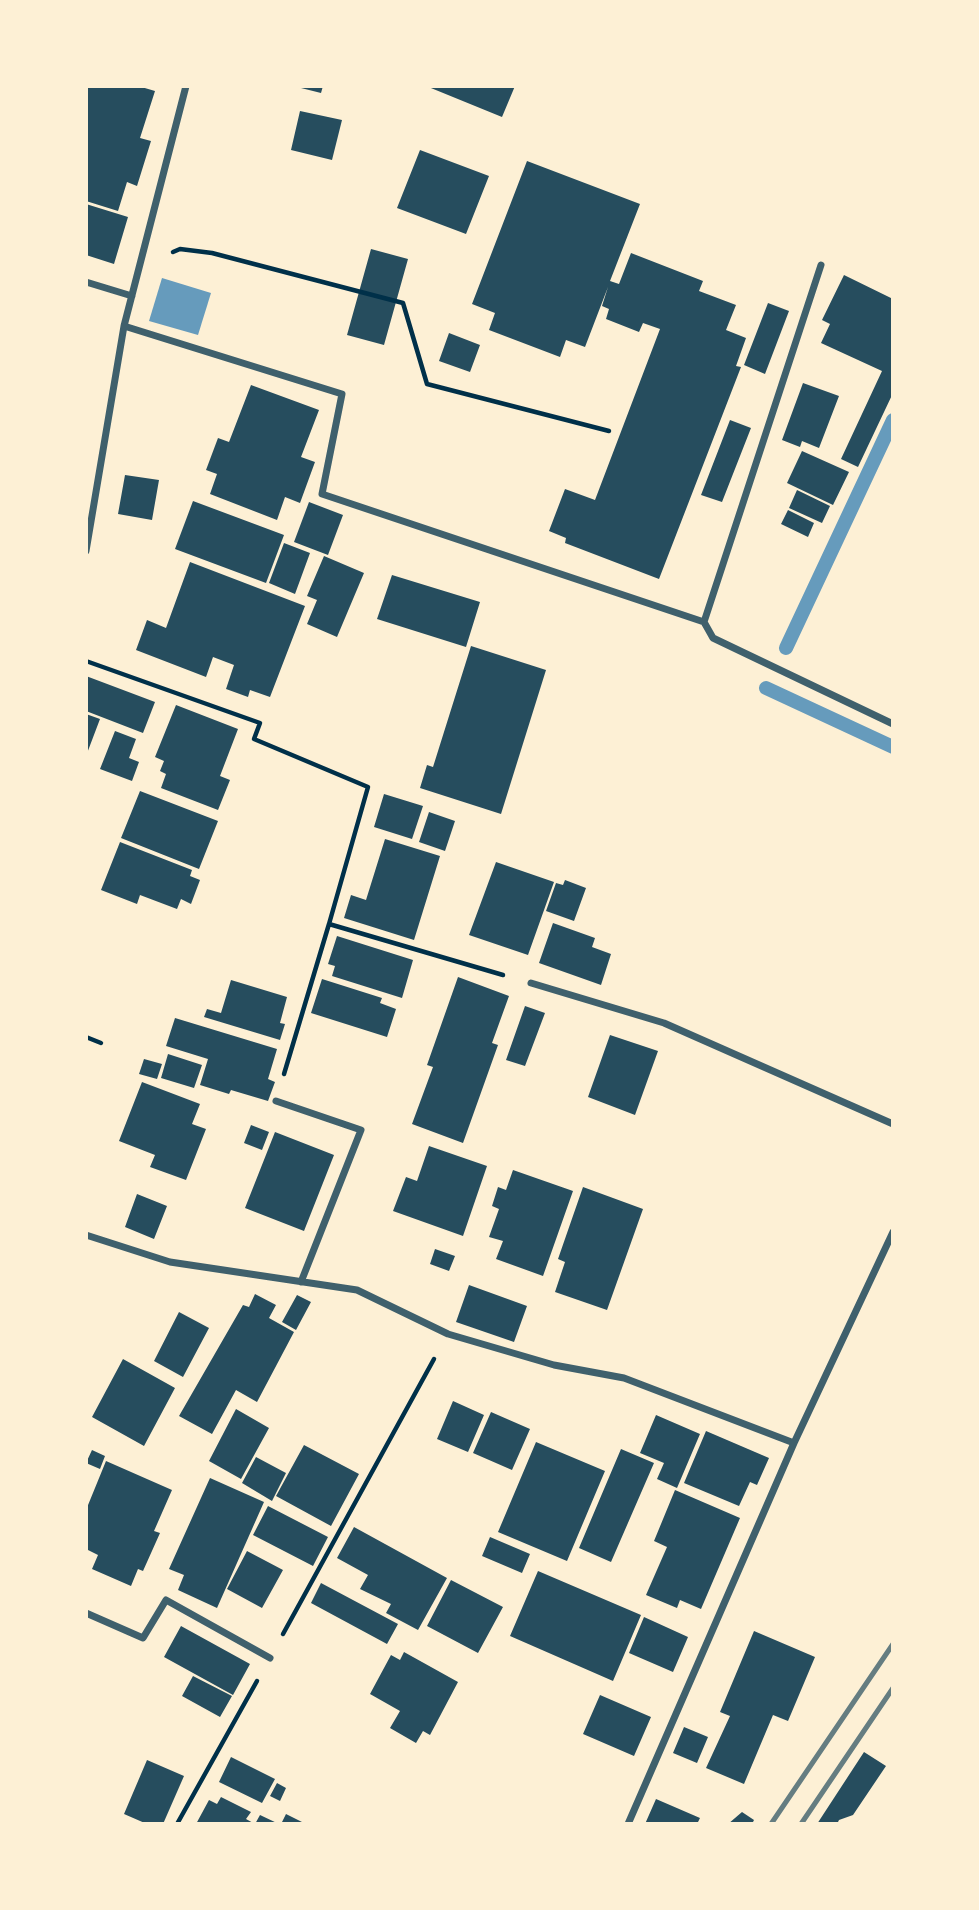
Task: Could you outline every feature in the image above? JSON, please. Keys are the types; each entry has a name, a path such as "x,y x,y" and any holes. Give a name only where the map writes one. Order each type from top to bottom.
{"street":[{"path":"86,551 124,326 186,86"},
{"path":"704,622 821,265"},
{"path":"86,282 132,296"},
{"path":"124,326 342,394 322,494 704,622 713,638 893,724"},
{"path":"531,983 664,1023 893,1124"},
{"path":"276,1101 360,1130 301,1282"},
{"path":"628,1824 794,1443 893,1232"},
{"path":"86,1235 170,1262 357,1290 448,1334 554,1365 624,1378 794,1443"},
{"path":"86,1614 144,1638 166,1600 270,1658"}],"path":[{"path":"139,265 180,249 212,253 403,303 427,384 609,431"},
{"path":"86,661 260,723 254,739 368,787 276,1101"},
{"path":"329,924 531,983"},
{"path":"86,1037 101,1043"},
{"path":"177,1824 448,1334"}],"water":[{"path":"162,278 211,293 198,335 149,321"}],"building":[{"path":"86,86 138,86 155,91 140,138 151,141 137,186 127,182 118,211 86,201"},
{"path":"293,86 323,86 321,93"},
{"path":"426,86 515,86 502,117"},
{"path":"300,111 342,120 332,160 291,150"},
{"path":"420,150 489,176 466,234 397,208"},
{"path":"527,161 640,204 610,281 619,284 631,253 703,281 699,291 736,305 726,330 746,338 736,366 741,367 659,579 565,543 566,538 549,531 565,489 595,500 660,329 643,323 639,332 606,319 609,309 602,306 608,287 585,347 566,340 560,357 489,330 495,313 472,304"},
{"path":"86,204 128,217 114,264 86,255"},
{"path":"371,249 408,259 384,345 347,335"},
{"path":"844,275 893,299 893,393 858,467 841,459 882,371 821,343 830,324 822,320"},
{"path":"768,303 789,311 765,374 744,365"},
{"path":"449,333 480,345 470,372 439,361"},
{"path":"803,383 839,396 819,448 802,441 800,447 782,440"},
{"path":"251,385 319,410 301,457 315,462 300,503 285,497 277,520 210,494 217,474 206,470 218,438 229,442"},
{"path":"730,420 751,428 722,502 701,495"},
{"path":"802,451 849,472 833,505 787,483"},
{"path":"125,475 159,480 152,520 118,514"},
{"path":"797,490 830,506 822,523 789,508"},
{"path":"193,501 284,535 266,583 175,549"},
{"path":"309,502 343,515 328,555 294,542"},
{"path":"788,510 814,523 808,537 781,524"},
{"path":"284,543 310,553 295,594 269,583"},
{"path":"324,556 364,573 337,637 307,624 317,600 307,596"},
{"path":"190,562 305,606 270,697 250,690 248,697 226,689 234,665 213,657 206,677 136,650 147,620 166,628"},
{"path":"392,575 480,602 466,647 377,619"},
{"path":"471,646 546,670 501,814 420,788 427,765 433,767"},
{"path":"86,676 155,702 143,733 86,711"},
{"path":"176,705 238,729 220,776 230,780 218,810 161,788 166,774 160,771 164,761 155,757"},
{"path":"86,714 100,719 86,756"},
{"path":"115,731 136,739 129,758 139,762 132,781 100,769"},
{"path":"140,791 218,821 199,869 121,838"},
{"path":"384,794 423,806 412,839 374,827"},
{"path":"429,812 455,821 445,851 419,842"},
{"path":"385,839 440,856 414,940 344,918 351,895 366,900"},
{"path":"120,842 192,870 190,876 200,880 191,904 181,899 177,909 140,895 137,904 101,890"},
{"path":"496,862 554,882 528,955 469,935"},
{"path":"565,880 586,888 574,921 546,911 556,883 563,885"},
{"path":"553,923 595,938 592,947 611,954 601,985 539,963"},
{"path":"337,936 413,960 402,998 332,976 335,966 328,964"},
{"path":"458,977 509,996 492,1043 498,1045 463,1143 412,1124 433,1067 427,1065"},
{"path":"322,979 382,998 380,1003 396,1009 387,1037 311,1013"},
{"path":"231,980 287,997 280,1023 285,1024 280,1040 204,1017 207,1009 221,1013"},
{"path":"525,1006 545,1013 525,1066 506,1060"},
{"path":"175,1018 277,1049 268,1079 275,1082 268,1101 231,1090 229,1094 200,1085 208,1059 166,1046"},
{"path":"610,1035 658,1051 635,1115 588,1097"},
{"path":"168,1054 202,1065 194,1088 161,1078"},
{"path":"144,1059 162,1064 157,1079 139,1074"},
{"path":"142,1082 200,1104 192,1124 206,1129 186,1180 150,1167 155,1155 119,1141"},
{"path":"251,1125 269,1132 262,1150 244,1143"},
{"path":"275,1132 334,1155 304,1231 245,1208"},
{"path":"429,1146 487,1166 463,1236 393,1211 406,1177 417,1181"},
{"path":"513,1170 573,1191 543,1276 496,1259 503,1241 489,1237 499,1209 492,1206 498,1187 506,1190"},
{"path":"583,1187 643,1209 607,1310 555,1292 565,1262 558,1259"},
{"path":"137,1194 167,1206 154,1239 125,1227"},
{"path":"435,1249 455,1256 449,1271 430,1264"},
{"path":"469,1285 527,1306 514,1342 456,1322"},
{"path":"255,1294 276,1305 269,1318 294,1332 257,1402 236,1390 212,1434 179,1416 243,1305 249,1307"},
{"path":"297,1295 311,1302 296,1330 282,1322"},
{"path":"179,1312 209,1328 183,1377 154,1361"},
{"path":"123,1359 175,1388 144,1446 92,1417"},
{"path":"453,1401 484,1415 468,1452 437,1439"},
{"path":"236,1409 269,1428 241,1479 209,1461"},
{"path":"491,1412 530,1429 512,1470 473,1453"},
{"path":"656,1415 700,1434 677,1488 657,1479 664,1463 640,1453"},
{"path":"706,1431 769,1458 757,1485 750,1482 739,1506 684,1483"},
{"path":"536,1442 605,1471 567,1561 498,1532"},
{"path":"304,1445 359,1474 331,1526 276,1496"},
{"path":"621,1449 654,1463 611,1562 579,1548"},
{"path":"92,1450 105,1456 100,1469 86,1463"},
{"path":"256,1457 286,1473 272,1501 242,1483"},
{"path":"106,1461 172,1490 154,1531 160,1533 143,1571 138,1569 131,1586 92,1569 98,1555 86,1549 86,1510"},
{"path":"210,1478 264,1502 217,1608 178,1590 184,1575 169,1569"},
{"path":"675,1490 740,1518 701,1609 680,1600 677,1608 646,1595 667,1547 654,1541"},
{"path":"268,1506 328,1537 313,1566 253,1535"},
{"path":"354,1527 447,1578 418,1630 386,1613 391,1604 360,1589 368,1575 337,1558"},
{"path":"490,1537 530,1554 522,1573 482,1556"},
{"path":"247,1551 283,1570 262,1608 227,1589"},
{"path":"538,1571 641,1615 613,1681 510,1636"},
{"path":"451,1580 503,1607 478,1653 427,1626"},
{"path":"321,1583 398,1624 387,1644 311,1603"},
{"path":"644,1617 688,1637 673,1672 629,1653"},
{"path":"181,1626 250,1664 233,1695 164,1657"},
{"path":"754,1631 815,1657 788,1721 773,1715 744,1784 706,1768 730,1716 720,1712"},
{"path":"404,1652 458,1682 430,1735 423,1731 416,1743 390,1728 400,1711 370,1694 391,1655 400,1660"},
{"path":"193,1676 232,1696 220,1717 182,1696"},
{"path":"600,1695 651,1717 634,1756 583,1734"},
{"path":"684,1727 708,1737 697,1763 673,1753"},
{"path":"864,1752 886,1766 853,1815 839,1820 837,1824 817,1824"},
{"path":"231,1757 275,1779 262,1803 219,1782"},
{"path":"147,1760 184,1776 163,1824 147,1824 124,1814"},
{"path":"277,1783 286,1788 280,1801 270,1796"},
{"path":"221,1797 251,1812 246,1819 255,1824 196,1824 209,1800 217,1804"},
{"path":"656,1799 700,1818 697,1824 645,1824"},
{"path":"742,1812 754,1820 752,1824 728,1824"},
{"path":"286,1814 306,1824 281,1824"},
{"path":"260,1815 279,1824 255,1824"}],"waterway":[{"path":"786,648 893,420"},
{"path":"766,688 893,747"}],"railway":[{"path":"771,1824 893,1644"},
{"path":"801,1824 893,1688"}]}
